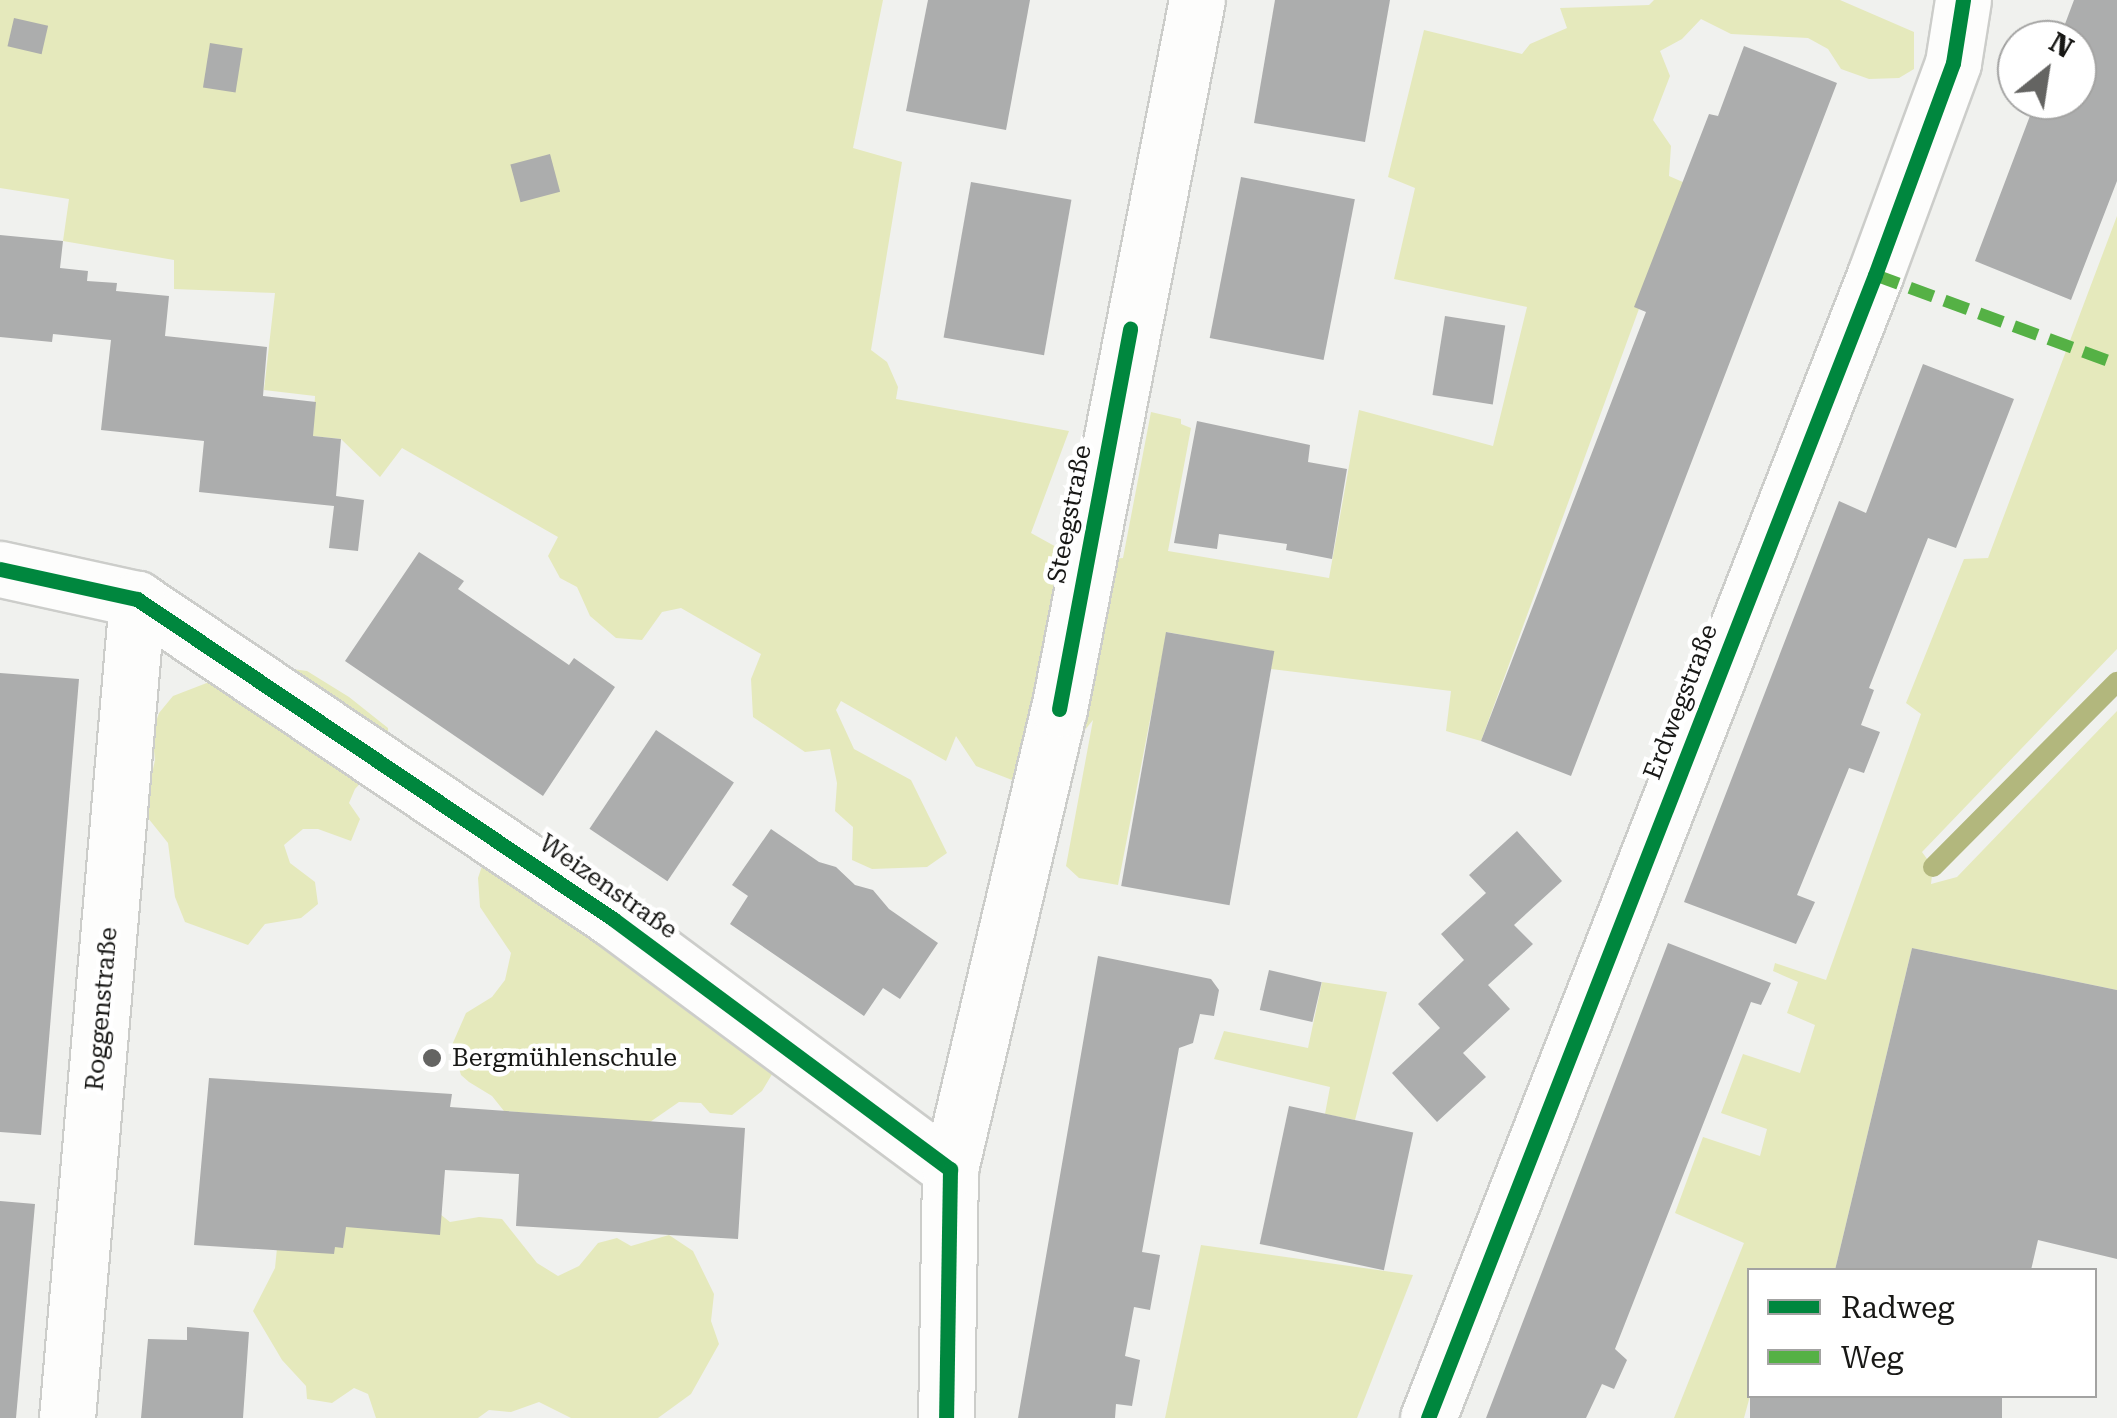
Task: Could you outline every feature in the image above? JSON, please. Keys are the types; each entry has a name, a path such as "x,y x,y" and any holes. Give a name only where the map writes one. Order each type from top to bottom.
{"street":[{"name":"Steegstraße","path":"950,1169 1059,708 1197,0"},
{"name":"Erdwegstraße","path":"1428,1418 1875,275 1953,63 1952,46 1964,0"},
{"name":"Weizenstraße","path":"0,569 137,599 613,918 950,1169"},
{"name":"Roggenstraße","path":"67,1418 137,599"},
{"path":"946,1418 950,1169"}],"green space":[{"path":"0,0 883,0 853,148 902,162 871,350 887,362 898,387 896,399 1069,431 1031,533 1069,554 1102,560 1123,558 1151,412 1181,419 1181,424 1191,428 1168,551 1329,578 1359,410 1493,446 1527,307 1394,279 1415,188 1388,177 1424,30 1522,54 1530,44 1567,28 1560,8 1649,5 1654,0 1840,0 1914,32 1914,69 1899,78 1869,79 1841,69 1828,49 1808,38 1731,34 1701,19 1682,39 1660,51 1670,76 1653,120 1671,146 1669,176 1685,183 1481,741 1446,731 1451,691 1271,669 1273,652 1167,632 1118,885 1079,878 1066,866 1093,720 1049,774 1012,780 976,766 956,736 946,761 841,701 836,710 854,749 911,780 947,853 927,867 872,869 852,860 853,827 835,811 837,783 830,749 805,752 753,717 751,679 761,654 681,608 662,612 642,640 616,638 590,616 577,587 560,578 548,556 558,537 402,448 380,477 341,439 313,436 315,396 264,390 275,293 174,289 174,260 63,241 69,199 0,188"},
{"path":"2117,216 2117,649 1922,852 1933,867 1931,884 1957,877 2117,711 2117,990 1912,948 1835,1268 1747,1268 1749,1398 1744,1418 1674,1418 1744,1243 1675,1213 1703,1137 1760,1156 1767,1129 1721,1113 1743,1054 1800,1073 1815,1025 1787,1013 1798,982 1773,971 1775,963 1826,980 1921,714 1906,703 1964,559 1988,558"},
{"path":"256,664 307,671 349,697 388,728 389,752 355,789 349,803 360,819 351,841 318,829 303,829 284,845 290,863 315,882 318,904 301,918 265,924 248,945 185,922 175,897 168,843 148,818 148,792 155,760 152,733 159,713 173,696"},
{"path":"484,860 637,950 641,975 666,978 777,1066 762,1091 732,1115 710,1113 701,1103 679,1102 650,1122 504,1111 492,1096 469,1082 461,1075 452,1045 466,1013 492,997 505,980 511,953 480,907 478,878"},
{"path":"1322,982 1387,992 1355,1120 1325,1114 1330,1087 1214,1059 1224,1031 1308,1048"},
{"path":"435,1210 450,1222 479,1217 502,1219 537,1263 558,1276 579,1266 598,1243 617,1238 631,1246 669,1235 693,1251 714,1294 711,1321 719,1344 691,1394 658,1418 571,1418 539,1402 511,1412 489,1410 478,1418 376,1418 368,1394 354,1388 332,1403 307,1399 306,1386 282,1360 253,1311 275,1268 277,1248 295,1227"},
{"path":"1201,1245 1413,1275 1357,1418 1165,1418"}],"building":[{"path":"928,0 1030,0 1006,130 906,111"},
{"path":"1275,0 1390,0 1365,142 1254,123"},
{"path":"2074,0 2117,0 2117,181 2071,300 1975,261 2028,120 2097,120 2097,20 2066,20"},
{"path":"14,18 48,26 42,54 7,46"},
{"path":"210,43 243,48 236,93 203,87"},
{"path":"1744,46 1837,83 1571,776 1481,741 1646,312 1634,307 1709,114 1718,116"},
{"path":"550,154 560,192 520,202 510,165"},
{"path":"1241,177 1355,199 1324,360 1210,338"},
{"path":"971,182 1071,200 1044,355 944,338"},
{"path":"0,235 63,241 60,268 88,271 87,281 117,283 116,291 169,296 165,336 267,347 263,396 316,402 313,436 341,439 336,496 364,500 358,551 329,548 334,506 199,492 204,441 101,430 111,340 53,334 52,342 0,337"},
{"path":"1445,316 1505,326 1493,405 1432,395"},
{"path":"1923,364 2014,399 1956,548 1928,538 1869,688 1874,690 1861,725 1880,732 1864,773 1849,768 1797,895 1815,902 1796,944 1684,902 1839,501 1866,513"},
{"path":"1197,421 1310,445 1308,462 1347,469 1332,559 1286,550 1287,544 1219,534 1217,549 1174,543"},
{"path":"419,552 464,581 458,589 569,665 574,658 615,687 543,796 345,661"},
{"path":"1166,632 1274,651 1230,905 1121,886"},
{"path":"0,673 79,679 41,1135 0,1132"},
{"path":"656,730 734,783 667,881 589,829"},
{"path":"771,829 819,862 836,867 855,885 873,890 889,909 938,943 900,999 883,988 864,1016 730,924 748,896 732,885"},
{"path":"1517,831 1562,881 1514,925 1533,944 1488,985 1510,1009 1463,1053 1486,1077 1437,1122 1392,1073 1440,1028 1418,1004 1464,960 1441,934 1486,893 1469,875"},
{"path":"1668,943 1771,983 1761,1005 1751,1002 1615,1349 1627,1360 1614,1389 1602,1384 1586,1418 1486,1418"},
{"path":"1912,948 2117,990 2117,1259 2038,1240 2031,1268 1835,1268"},
{"path":"1098,956 1211,979 1219,990 1214,1016 1200,1014 1193,1043 1179,1048 1142,1252 1160,1255 1150,1310 1134,1307 1125,1356 1140,1360 1132,1406 1116,1404 1115,1418 1018,1418"},
{"path":"1269,970 1322,982 1312,1022 1260,1010"},
{"path":"209,1078 452,1094 450,1107 745,1128 738,1239 516,1226 519,1174 445,1170 440,1235 346,1227 343,1248 335,1247 334,1254 194,1245"},
{"path":"1289,1106 1413,1132 1384,1270 1260,1244"},
{"path":"0,1201 35,1204 16,1418 0,1418"},
{"path":"187,1327 249,1332 243,1418 141,1418 148,1339 187,1340"},
{"path":"1750,1398 2002,1398 2002,1418 1750,1418"}],"waterway":[{"path":"1933,867 2117,682"}],"marked path":[{"path":"1875,275 2117,364"}],"cycle path":[{"path":"1428,1418 1875,275 1953,63 1963,0"},
{"path":"1059,709 1130,329"},
{"path":"0,569 137,599 613,919 950,1169 946,1418"}],"place":[{"name":"Bergmühlenschule","path":"432,1058"}]}
